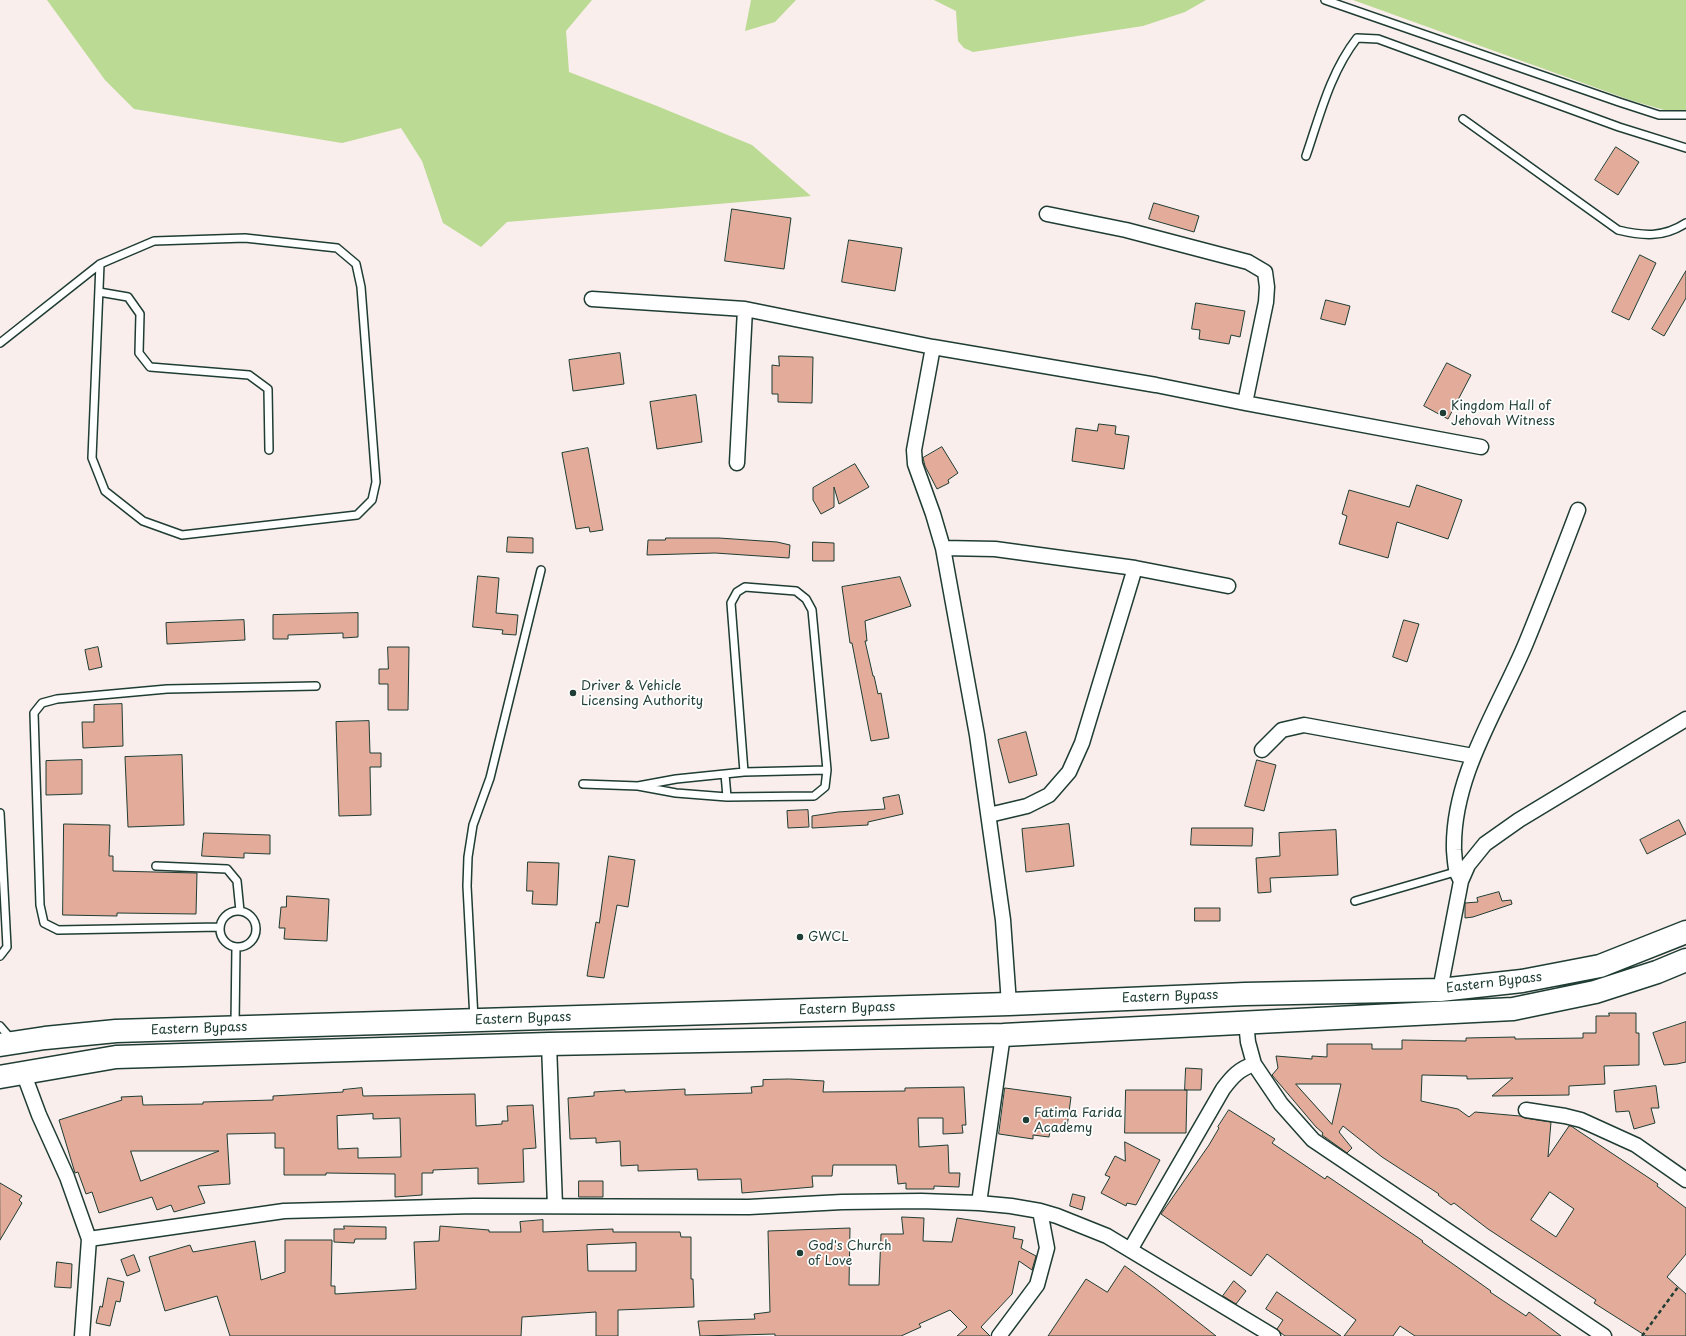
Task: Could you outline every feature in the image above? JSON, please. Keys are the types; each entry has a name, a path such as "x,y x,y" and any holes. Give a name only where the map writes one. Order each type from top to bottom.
{"highway":[{"name":"Eastern Bypass","path":"4,1038 116,1031 1010,1004 1245,994 1440,990 1522,981 1600,966 1686,932"},
{"name":"Eastern Bypass","path":"0,1077 116,1057 549,1044 1003,1035 1513,1009 1595,992 1657,972 1686,960"}],"street":[{"path":"1047,214 1126,230 1248,262 1265,272 1266,302 1245,403"},
{"path":"592,299 745,309 933,347 1156,385 1481,447"},
{"path":"737,463 745,309"},
{"path":"933,347 916,438 915,464 933,514 943,548 976,728 1003,920 1010,1004"},
{"path":"1440,990 1458,877 1454,831 1462,795 1474,756 1525,644 1578,510"},
{"path":"943,548 995,549 1135,568 1228,586"},
{"path":"989,815 1027,806 1049,795 1069,772 1082,744 1135,568"},
{"path":"1458,877 1485,844 1519,820 1686,719"},
{"path":"1262,750 1282,730 1304,725 1474,756"},
{"path":"1246,1022 1248,1042 1254,1064 1281,1104 1313,1140 1604,1336"},
{"path":"979,1203 1003,1035"},
{"path":"549,1044 555,1206"},
{"path":"1130,1250 1223,1089 1233,1076 1244,1068 1254,1064"},
{"path":"22,1072 39,1115 67,1177 89,1239 82,1336"},
{"path":"1526,1110 1565,1116 1580,1120 1636,1145 1686,1180"},
{"path":"89,1239 284,1211 474,1206 749,1207 842,1202 921,1201 979,1203 1040,1211 1057,1216 1106,1236 1273,1336"},
{"path":"999,1336 1037,1285 1047,1248 1040,1211"}],"lane":[{"path":"1325,0 1659,115 1686,115"},
{"path":"1306,156 1331,81 1346,52 1357,38 1378,39 1619,127 1686,148"},
{"path":"1463,119 1618,230 1636,234 1652,235 1678,228 1686,223"},
{"path":"0,343 100,264 154,241 245,238 337,248 356,264 361,287 376,482 372,500 357,516 182,534 143,521 105,491 92,458 100,264"},
{"path":"99,292 128,298 140,314 139,353 150,367 249,375 268,389 269,450"},
{"path":"475,1021 467,886 468,857 473,825 490,778 541,570"},
{"path":"583,784 638,786 676,793 727,797 814,796 825,787 827,770 812,610 806,598 796,591 745,587 737,592 731,603 744,772"},
{"path":"220,927 58,930 44,923 40,905 34,713 42,703 57,699 166,689 316,686"},
{"path":"638,786 676,779 744,772 827,770"},
{"path":"725,774 727,797"},
{"path":"0,813 7,947 0,956"},
{"path":"156,866 228,869 237,881 240,911"},
{"path":"1355,901 1458,877"},
{"path":"240,911 248,914 254,921 256,930 252,939 246,945 236,947 228,943 222,936 220,927 223,918 230,912 240,911"},
{"path":"235,1028 236,947"}],"path":[{"path":"1642,1336 1678,1287"}],"green space":[{"path":"47,0 592,0 566,31 569,72 752,145 811,196 507,222 481,247 443,223 422,161 401,128 342,143 134,109 105,80"},
{"path":"751,0 796,0 775,22 745,31"},
{"path":"934,0 1206,0 1185,12 1143,26 973,52 964,48 958,41 956,11"},
{"path":"1353,0 1686,0 1686,111 1664,110 1630,100"}],"building":[{"path":"1616,147 1639,162 1618,195 1595,180"},
{"path":"1154,203 1199,216 1194,232 1149,219"},
{"path":"732,209 791,218 784,269 725,261"},
{"path":"849,240 902,248 895,291 842,282"},
{"path":"1640,255 1656,263 1629,320 1612,312"},
{"path":"1686,271 1686,298 1664,336 1652,329"},
{"path":"1326,300 1350,306 1345,325 1321,319"},
{"path":"1196,303 1245,311 1240,337 1231,335 1229,344 1199,339 1200,330 1192,329"},
{"path":"620,353 624,384 573,391 569,360"},
{"path":"779,356 813,357 812,403 778,402 778,394 772,394 772,365 779,366"},
{"path":"1447,363 1471,375 1448,419 1424,406"},
{"path":"696,395 702,442 657,449 650,402"},
{"path":"1099,424 1116,426 1115,434 1129,436 1124,469 1072,461 1076,428 1097,431"},
{"path":"942,447 958,473 948,480 949,483 937,489 925,466 923,458"},
{"path":"588,448 603,530 590,532 589,527 576,529 562,453"},
{"path":"855,464 869,487 839,504 834,487 834,507 821,514 813,500 813,488"},
{"path":"1417,485 1462,500 1448,539 1397,522 1388,558 1339,544 1347,516 1342,514 1349,490 1409,507"},
{"path":"508,537 533,538 533,553 507,552"},
{"path":"666,538 719,538 777,542 790,545 789,558 715,553 647,555 648,540 665,540"},
{"path":"813,542 834,543 834,561 813,561"},
{"path":"478,576 499,578 496,613 518,615 516,635 502,634 503,630 473,627"},
{"path":"900,577 911,606 865,621 867,641 865,641 878,694 881,693 889,738 871,741 852,643 850,643 842,587"},
{"path":"358,613 358,637 343,638 343,633 288,635 288,639 273,639 273,615"},
{"path":"244,620 245,640 167,644 166,623"},
{"path":"1404,620 1419,624 1407,662 1393,657"},
{"path":"98,647 102,667 89,670 85,650"},
{"path":"388,647 409,647 408,710 388,710 388,684 379,684 379,669 388,669"},
{"path":"122,704 123,746 83,748 82,722 94,722 94,705"},
{"path":"369,721 370,753 381,753 381,767 370,767 371,815 339,816 336,722"},
{"path":"1026,732 1037,775 1009,783 998,740"},
{"path":"182,755 184,825 128,827 125,757"},
{"path":"82,760 82,794 46,795 46,761"},
{"path":"1257,760 1276,765 1264,811 1245,806"},
{"path":"899,795 903,814 868,822 868,825 812,828 812,816 838,812 885,809 883,798"},
{"path":"808,810 809,827 788,828 787,811"},
{"path":"1679,820 1686,834 1647,854 1640,840"},
{"path":"64,824 110,825 109,856 113,856 113,871 197,873 196,914 117,913 117,916 63,915"},
{"path":"1069,824 1074,866 1026,872 1022,829"},
{"path":"1192,828 1253,828 1252,846 1191,845"},
{"path":"1336,830 1338,875 1270,878 1271,892 1258,893 1256,858 1280,856 1279,833"},
{"path":"204,833 270,835 270,854 244,853 244,858 202,856"},
{"path":"609,856 635,860 628,907 617,905 604,978 587,976 596,922 599,923"},
{"path":"528,862 559,863 557,905 532,904 533,891 527,891"},
{"path":"1499,892 1502,901 1511,900 1512,904 1473,917 1465,918 1465,903 1478,902 1477,898"},
{"path":"287,896 329,899 327,941 284,939 285,928 279,928 281,907 286,907"},
{"path":"1195,908 1220,908 1220,921 1195,921"},
{"path":"1609,1013 1636,1013 1636,1033 1639,1033 1639,1065 1604,1066 1605,1084 1569,1086 1569,1095 1492,1096 1513,1078 1467,1079 1467,1076 1422,1075 1421,1101 1458,1109 1469,1117 1475,1112 1520,1116 1551,1122 1548,1157 1569,1126 1571,1126 1658,1184 1657,1186 1686,1208 1686,1254 1667,1277 1686,1294 1686,1336 1646,1336 1594,1303 1596,1300 1488,1229 1454,1203 1451,1205 1438,1195 1439,1194 1382,1157 1343,1126 1339,1132 1352,1148 1347,1153 1322,1135 1323,1133 1316,1127 1272,1075 1278,1068 1276,1056 1312,1059 1312,1056 1327,1057 1327,1044 1372,1044 1372,1049 1402,1049 1402,1040 1466,1041 1466,1038 1515,1037 1515,1039 1583,1038 1583,1033 1596,1033 1596,1016 1609,1016","holes":["1296,1084 1341,1084 1332,1124","1550,1192 1574,1209 1556,1237 1531,1220"]},
{"path":"1686,1022 1686,1062 1664,1065 1653,1033"},
{"path":"1186,1068 1202,1069 1201,1090 1185,1090"},
{"path":"790,1079 824,1081 823,1092 905,1091 905,1088 964,1087 966,1125 962,1125 963,1133 943,1134 943,1118 918,1118 919,1147 948,1145 949,1173 960,1173 959,1187 934,1186 934,1189 906,1189 906,1183 898,1184 896,1165 833,1165 832,1176 812,1176 813,1187 742,1193 741,1179 698,1180 697,1169 638,1171 638,1165 621,1166 620,1141 596,1143 596,1138 570,1139 568,1098 594,1096 594,1092 625,1090 625,1092 685,1089 685,1095 752,1093 751,1087 763,1086 763,1080"},
{"path":"1656,1086 1659,1108 1651,1108 1655,1123 1634,1129 1629,1111 1616,1112 1614,1091"},
{"path":"362,1088 363,1096 475,1094 476,1126 502,1124 502,1121 508,1121 507,1106 533,1105 536,1148 523,1149 524,1182 478,1184 478,1168 433,1170 433,1173 422,1173 422,1195 395,1197 395,1174 326,1173 326,1175 284,1175 284,1148 275,1148 275,1133 227,1134 230,1184 198,1186 205,1203 174,1212 171,1205 157,1210 152,1197 99,1213 92,1192 86,1194 78,1172 75,1173 59,1120 122,1100 121,1097 142,1096 143,1105 203,1104 203,1102 273,1100 273,1096 343,1092 343,1090","holes":["373,1114 373,1119 400,1118 401,1157 358,1158 358,1148 338,1149 337,1116","131,1151 219,1151 141,1181"]},
{"path":"1005,1088 1071,1097 1067,1127 1051,1125 1049,1137 1033,1135 1033,1139 999,1134"},
{"path":"1126,1090 1187,1090 1186,1133 1125,1133"},
{"path":"1229,1110 1275,1139 1272,1143 1325,1179 1327,1176 1423,1241 1422,1242 1491,1291 1490,1292 1526,1316 1529,1312 1561,1336 1415,1336 1400,1326 1393,1336 1344,1336 1356,1320 1267,1254 1251,1276 1161,1214 1209,1145"},
{"path":"1125,1142 1160,1160 1136,1205 1127,1203 1126,1206 1101,1193 1110,1177 1105,1175 1115,1156 1125,1161"},
{"path":"579,1181 603,1181 603,1197 579,1197"},
{"path":"0,1183 22,1196 19,1200 22,1203 0,1240"},
{"path":"1073,1194 1085,1197 1082,1210 1070,1206"},
{"path":"902,1217 924,1218 923,1241 952,1242 957,1218 1015,1227 1013,1238 1023,1240 1021,1248 1036,1256 1032,1270 1019,1261 1012,1294 981,1327 990,1336 957,1336 967,1327 950,1310 919,1324 921,1327 901,1336 775,1336 775,1334 700,1336 698,1321 755,1319 754,1314 770,1312 768,1231 850,1228 849,1285 879,1285 881,1234 903,1234"},
{"path":"543,1220 543,1232 613,1229 613,1232 680,1232 681,1237 691,1237 691,1279 693,1279 694,1307 618,1310 618,1336 596,1336 596,1312 522,1317 521,1336 230,1336 217,1296 165,1311 149,1257 190,1245 193,1252 255,1241 261,1280 285,1272 285,1240 332,1240 331,1286 335,1286 335,1294 416,1289 414,1242 439,1241 440,1226 489,1230 489,1232 521,1232 520,1222","holes":["636,1243 636,1271 588,1271 587,1245"]},
{"path":"344,1226 386,1227 386,1239 355,1239 354,1243 334,1242 334,1229 344,1229"},
{"path":"134,1255 140,1271 127,1276 121,1260"},
{"path":"57,1262 72,1264 71,1288 55,1287"},
{"path":"1125,1266 1216,1336 1048,1336 1086,1279 1107,1292"},
{"path":"108,1278 124,1282 120,1302 116,1301 110,1326 96,1323 100,1306 102,1307"},
{"path":"1234,1281 1246,1291 1236,1304 1223,1296"},
{"path":"1277,1292 1341,1336 1285,1336 1277,1329 1283,1320 1266,1309"}],"place":[{"name":"Kingdom Hall of Jehovah Witness","path":"1443,413"},
{"name":"Driver & Vehicle Licensing Authority","path":"573,693"},
{"name":"GWCL","path":"800,937"},
{"name":"Fatima Farida Academy","path":"1026,1120"},
{"name":"God's Church of Love","path":"800,1253"}]}
